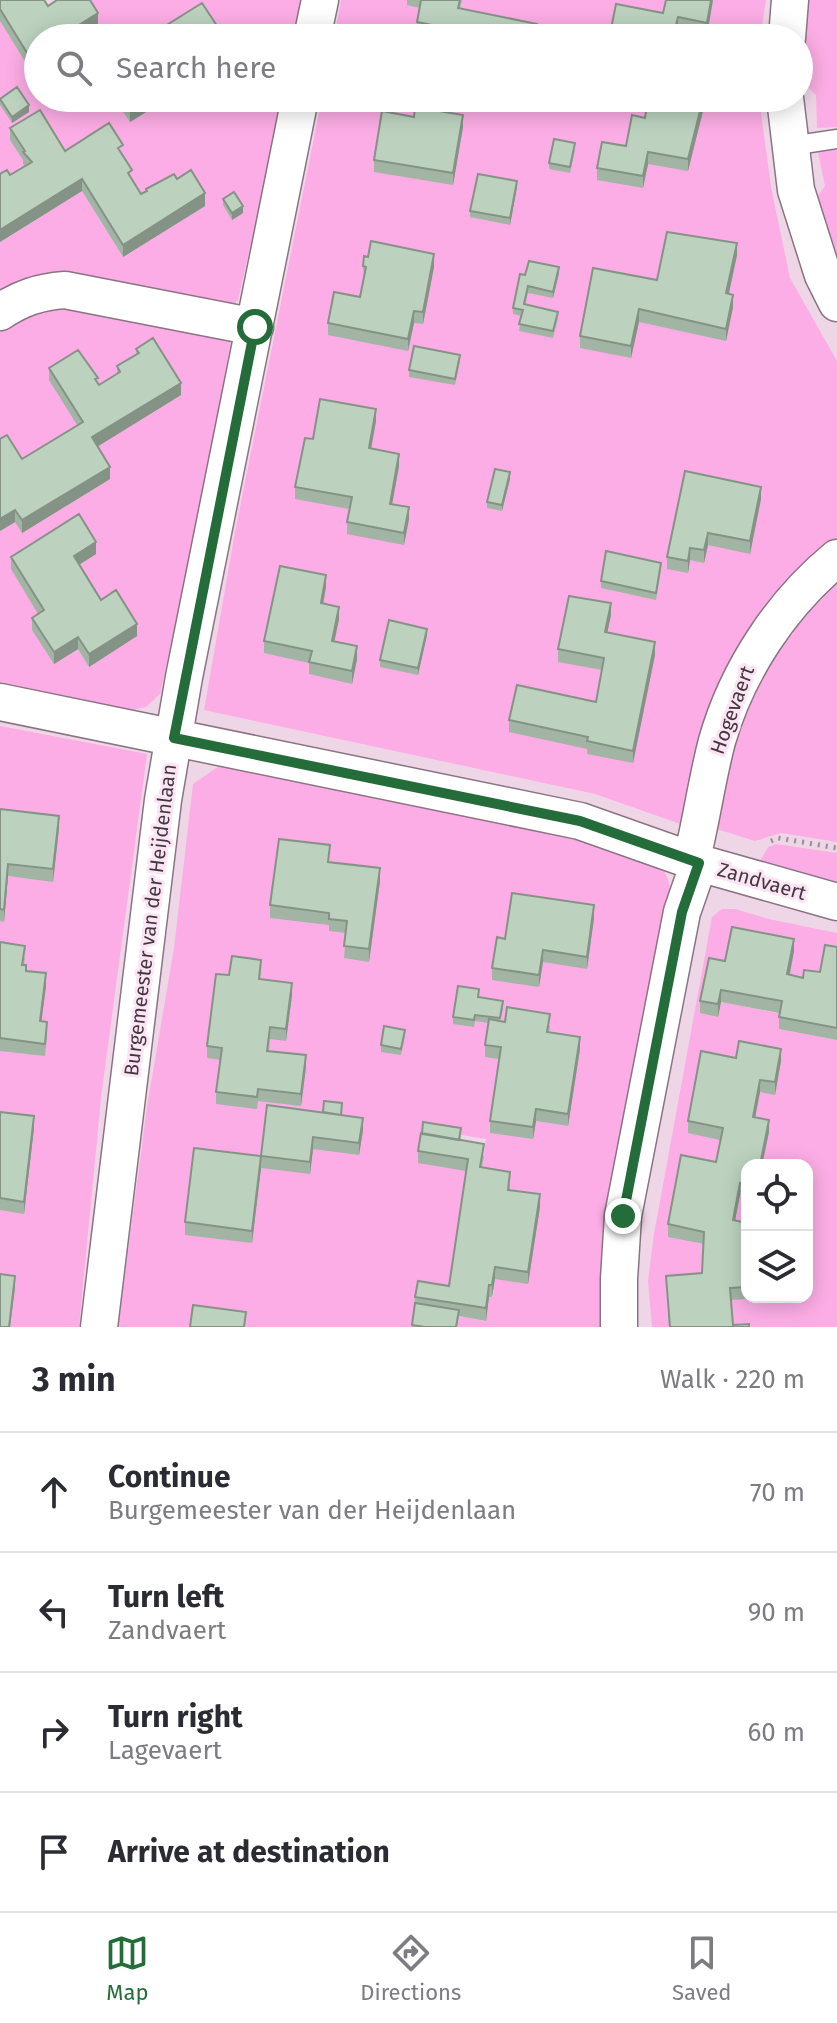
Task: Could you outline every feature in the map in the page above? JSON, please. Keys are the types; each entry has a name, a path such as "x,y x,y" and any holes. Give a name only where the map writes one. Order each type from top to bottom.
{"street":[{"path":"315,24 320,0"},
{"path":"788,24 790,0"},
{"name":"Burgemeester van der Heijdenlaan","path":"99,1327 163,800 297,112"},
{"path":"787,112 796,190 823,275 837,303"},
{"path":"0,312 19,299 42,291 65,290 255,327"},
{"name":"Hogevaert","path":"619,1327 623,1216 717,741 753,654 813,578 837,558"},
{"name":"Zandvaert","path":"0,702 580,821 697,854 837,902"}],"lane":[{"path":"791,146 837,139"}],"shaded area":[{"path":"83,0 305,0 300,24 97,24"},
{"path":"341,0 766,0 762,24 337,24"},
{"path":"804,0 837,0 837,127 817,128 816,95 813,92 813,24 802,24"},
{"path":"0,21 24,59 24,112 281,112 238,300 233,306 0,300 0,242 82,191 123,257 146,201 65,163 25,163 26,169 0,187"},
{"path":"319,112 761,112 771,187 790,278 837,361 837,539 791,577 757,627 689,827 595,794 204,710 235,532"},
{"path":"837,145 837,268 814,201 825,186 817,148"},
{"path":"47,305 231,341 200,513 160,694 146,707 123,712 0,686 0,531 92,450 180,394 83,434 22,471 0,451 0,330 32,310","holes":["79,527 74,568 101,612 89,666 78,649 44,623"]},
{"path":"837,568 837,842 781,833 755,841 710,827 744,699"},
{"path":"0,726 147,754 101,1098 79,1327 0,1327 0,921 4,921 8,876 53,881 0,821"},
{"path":"219,766 231,766 547,828 659,865 670,889 642,1021 602,1327 457,1327 459,1316 485,1321 495,1279 480,1179 486,1139 455,1134 468,1171 449,1298 412,1327 118,1327 147,1107 174,948 193,784","holes":["501,1060 568,1126 536,1121 532,1139"]},
{"path":"776,844 837,853 837,888 756,868 768,847"},
{"path":"722,909 735,909 837,933 837,960 820,985 725,973 701,1013 718,1016 721,1002 782,1014 779,1029 837,1040 837,1327 732,1327 730,1300 741,1283 741,1303 813,1303 813,1159 760,1159 753,1129 760,1092 775,1094 781,1061 723,1140 716,1174 668,1236 704,1244 702,1285 666,1288 669,1327 652,1327 648,1281 654,1234 712,917"},
{"path":"740,1195 741,1234 733,1232"}],"building":[{"path":"0,0 44,0 48,6 57,0 90,0 98,13 80,24 24,24 24,48 0,9"},
{"path":"421,0 460,0 458,8 537,24 427,24 417,22"},
{"path":"666,0 711,0 707,23 678,17 676,24 612,24 616,4 663,13"},
{"path":"202,3 216,24 168,24"},
{"path":"17,87 24,98 24,109 12,117 0,99"},
{"path":"41,112 65,151 109,123 123,145 118,148 132,170 128,173 141,194 174,174 177,179 191,170 205,193 123,245 82,179 0,230 0,174 7,170 10,175 32,162 10,128"},
{"path":"382,112 414,117 414,112 463,115 453,173 374,160"},
{"path":"646,112 700,112 688,159 648,152 643,176 597,168 602,142 626,146 632,115 645,118"},
{"path":"554,139 575,143 570,167 549,163"},
{"path":"478,174 517,181 510,218 470,211"},
{"path":"234,192 243,206 232,213 223,199"},
{"path":"667,232 737,243 726,293 733,295 726,329 639,309 631,346 580,336 593,268 657,280"},
{"path":"371,241 434,254 423,312 414,311 408,339 328,323 334,292 360,297 366,267 363,266 364,256 368,257"},
{"path":"529,261 559,267 553,292 528,286 524,304 558,312 553,331 519,324 523,310 513,308 520,274 525,275"},
{"path":"153,338 181,383 92,437 110,467 22,520 15,510 0,519 0,439 7,435 22,459 83,422 49,368 78,350 98,378 95,379 99,385 120,372 117,366 139,353 136,349"},
{"path":"414,346 460,355 455,379 409,370"},
{"path":"320,399 376,409 369,448 399,454 390,504 409,507 404,533 347,522 352,497 295,487 305,438 313,439"},
{"path":"495,469 510,472 502,505 487,502"},
{"path":"685,471 761,487 750,541 708,533 704,550 690,548 688,561 667,557"},
{"path":"79,514 96,542 74,556 101,600 116,590 137,624 89,654 78,637 54,652 32,618 44,610 11,557"},
{"path":"606,551 661,563 656,593 601,581"},
{"path":"280,566 326,575 321,603 339,607 332,641 357,646 352,671 309,662 312,651 264,641"},
{"path":"569,596 611,603 605,632 655,642 633,751 587,741 588,737 509,720 517,685 596,702 604,658 558,649"},
{"path":"389,620 427,629 418,668 380,660"},
{"path":"0,809 59,816 53,869 8,864 4,910 0,909"},
{"path":"279,839 330,845 328,862 380,868 369,949 344,946 347,921 329,919 329,913 270,905"},
{"path":"512,893 594,905 587,957 543,950 539,975 492,968 497,937 505,939"},
{"path":"732,927 794,939 787,974 803,978 804,970 820,972 825,945 837,947 837,1028 779,1017 782,1001 721,990 718,1004 700,1001 709,958 725,961"},
{"path":"0,942 25,946 22,965 26,965 26,971 46,973 40,1021 47,1022 45,1044 0,1038"},
{"path":"232,956 261,960 259,979 292,983 286,1029 270,1027 267,1051 306,1055 301,1094 258,1089 257,1097 216,1092 222,1048 207,1046 216,974 229,975"},
{"path":"458,986 479,989 478,997 503,1001 500,1018 475,1015 474,1020 453,1017"},
{"path":"507,1007 550,1014 547,1032 580,1037 568,1114 536,1109 533,1127 490,1121 501,1047 485,1045 489,1019 505,1022"},
{"path":"384,1026 405,1030 401,1049 381,1045"},
{"path":"739,1041 781,1049 775,1082 760,1080 753,1117 769,1120 761,1159 741,1159 741,1183 733,1220 741,1222 741,1287 730,1288 733,1325 749,1324 749,1327 670,1327 666,1276 702,1273 704,1232 668,1224 681,1155 716,1162 723,1128 688,1121 701,1051 736,1058"},
{"path":"324,1101 342,1103 341,1115 323,1112"},
{"path":"267,1105 363,1118 359,1143 313,1137 310,1162 261,1156"},
{"path":"0,1112 34,1116 24,1202 0,1198"},
{"path":"423,1122 461,1128 459,1140 422,1134"},
{"path":"421,1133 484,1144 480,1167 510,1172 508,1190 540,1194 528,1272 495,1267 486,1308 415,1297 418,1281 449,1286 468,1159 418,1151"},
{"path":"194,1148 261,1156 252,1231 185,1222"},
{"path":"0,1274 15,1276 9,1327 0,1327"},
{"path":"415,1303 459,1310 456,1327 412,1325"},
{"path":"193,1305 246,1312 244,1327 190,1327"}],"route":[{"path":"255,327 174,738 580,821 699,863 682,912 623,1216"}]}
